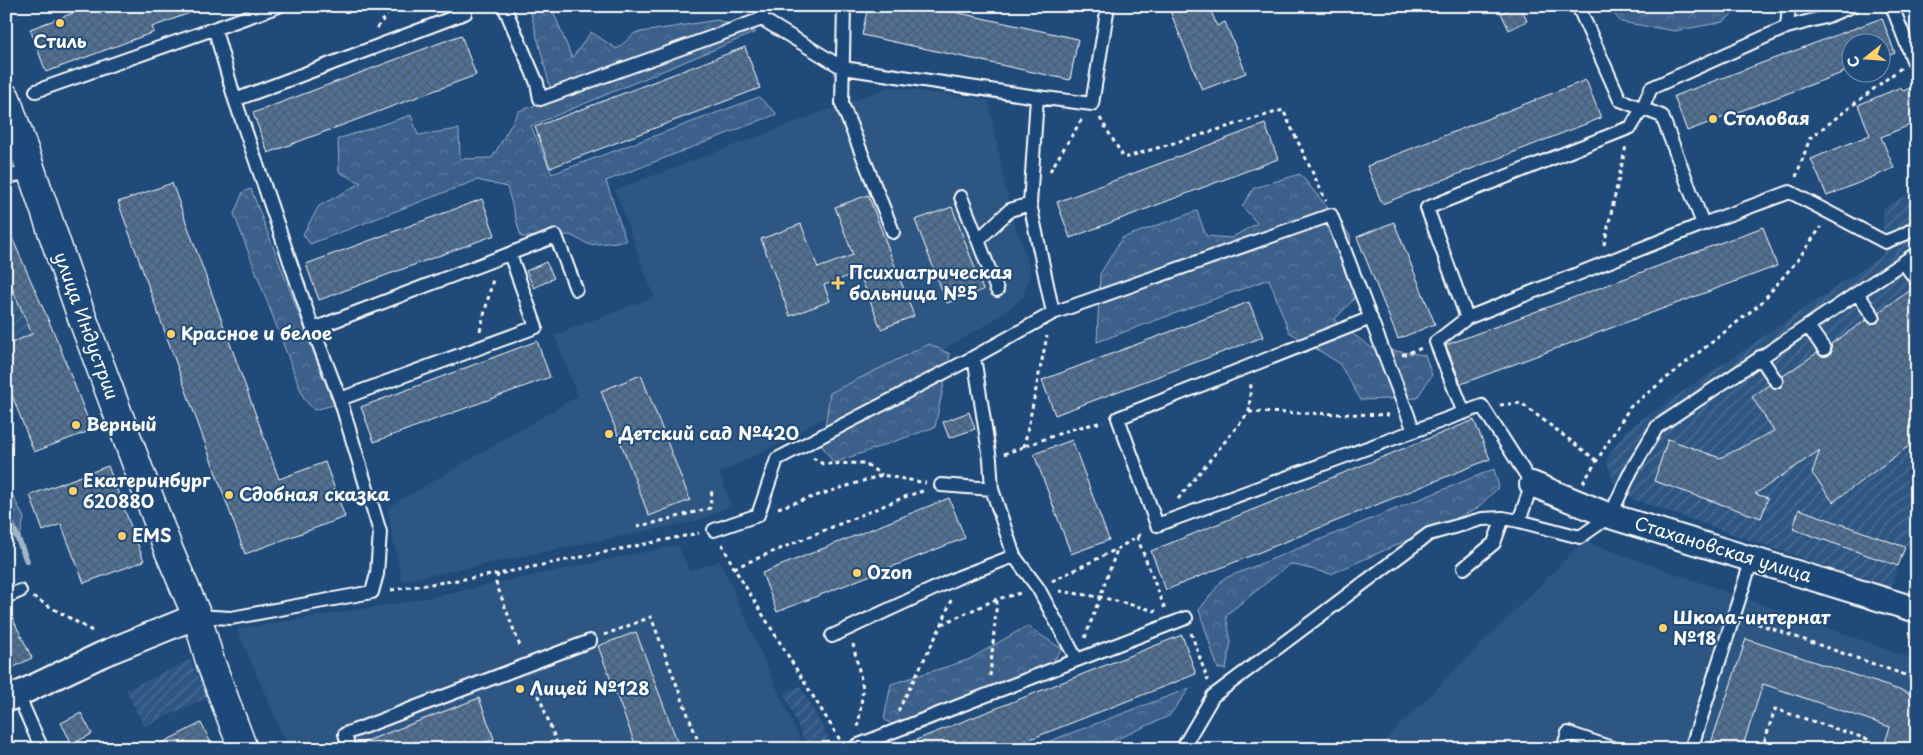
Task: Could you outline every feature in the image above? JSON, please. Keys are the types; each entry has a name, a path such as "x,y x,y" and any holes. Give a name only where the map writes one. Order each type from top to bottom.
{"street":[{"name":"улица Индустрии","path":"6,98 79,309 169,551 197,616 210,661 243,749"},
{"name":"Стахановская улица","path":"1532,484 1610,516 1917,610"},
{"path":"12,697 103,654 197,616"}],"lane":[{"path":"36,91 215,30 279,6"},
{"path":"235,100 464,13 465,6"},
{"path":"504,6 537,83 540,99 762,13 843,68 1037,98 1092,104 1108,6"},
{"path":"844,6 842,104 893,232"},
{"path":"1579,6 1620,100 1662,116 1703,224"},
{"path":"1787,27 1789,6"},
{"path":"1467,318 1428,208 1631,127 1643,108 1651,88 1787,27 1825,17 1852,6"},
{"path":"1892,6 1913,60"},
{"path":"197,616 230,618 372,592 377,574 380,532 340,399 313,329 235,100 215,30"},
{"path":"1037,98 1030,204 1053,313"},
{"path":"6,178 32,170"},
{"path":"1464,413 1436,342 1467,318 1703,224 1790,192 1885,242 1905,234 1917,226"},
{"path":"961,196 997,290"},
{"path":"978,240 1010,210 1030,204"},
{"path":"714,530 758,516 777,459 974,357 1053,313 1331,214 1414,431"},
{"path":"313,329 556,236 576,290"},
{"path":"1182,749 1213,696 1429,534 1482,519 1503,518 1580,537 1610,516 1631,471 1657,426 1917,253"},
{"path":"340,399 536,327 510,254"},
{"path":"1904,262 1917,281"},
{"path":"1857,293 1873,316"},
{"path":"1371,318 1118,418 1157,525 1482,406 1532,484 1518,521"},
{"path":"1808,326 1824,349"},
{"path":"974,357 990,458 992,489 1014,556 1038,588 1077,660"},
{"path":"1760,358 1776,381"},
{"path":"941,486 992,489"},
{"path":"1464,568 1494,544 1503,518"},
{"path":"832,636 959,577 1014,556"},
{"path":"1691,749 1752,559"},
{"path":"6,597 20,591"},
{"path":"856,746 1186,618"},
{"path":"349,749 345,734 590,641"},
{"path":"12,697 42,749"},
{"path":"1563,749 1568,734 1615,749"}],"path":[{"path":"1790,192 1810,138 1913,60"},
{"path":"1030,204 1092,104 1124,158 1283,110 1331,214"},
{"path":"1599,265 1631,127"},
{"path":"1572,501 1630,407 1760,304 1796,262 1831,213"},
{"path":"475,348 494,276"},
{"path":"1024,447 1036,382 1053,313"},
{"path":"1387,361 1436,342"},
{"path":"1038,588 1117,549 1157,525 1249,412 1253,366"},
{"path":"1482,406 1521,402 1596,460"},
{"path":"1249,412 1409,416"},
{"path":"990,458 1072,429 1118,418"},
{"path":"796,449 823,464 864,463 882,476 941,486"},
{"path":"758,516 882,476"},
{"path":"734,568 907,496 941,486"},
{"path":"637,526 710,508 712,489"},
{"path":"372,592 498,574 714,530 734,568 840,740"},
{"path":"1137,537 1167,614"},
{"path":"1077,660 1117,549"},
{"path":"886,734 942,624 959,577"},
{"path":"20,591 94,632"},
{"path":"988,695 997,599"},
{"path":"1734,616 1917,679"},
{"path":"590,641 651,617 701,749"},
{"path":"1186,618 1213,696"},
{"path":"850,628 862,688 856,746"},
{"path":"1762,749 1775,708 1867,739 1864,749"}],"shaded area":[{"name":"Психиатрическая больница №5","path":"889,87 988,100 1010,210 1030,269 1024,297 990,323 776,445 720,473 731,506 696,521 402,581 387,508 578,396 554,335 654,297 615,190"},
{"path":"1917,189 1917,551 1905,547 1890,589 1635,500 1614,483 1606,460 1625,431 1883,255 1883,208"},
{"path":"6,224 58,342 6,365"},
{"name":"Школа-интернат №18","path":"1584,541 1917,660 1917,749 1376,749"},
{"name":"Лицей №128","path":"678,545 689,571 720,561 804,749 289,749 237,629 406,602"},
{"path":"190,660 208,697 144,727 126,690"},
{"path":"800,686 835,749 808,749 784,693"}],"green space":[{"path":"529,6 551,6 572,58 591,32 617,49 635,33 717,20 756,32 531,126 552,174 759,97 777,114 606,181 626,241 590,245 570,235 521,237 507,187 477,180 310,244 303,234 319,206 361,183 339,172 338,139 411,115 418,135 459,129 460,159 492,158 519,111 553,99"},
{"path":"1612,6 1742,6 1723,22 1675,31 1621,22 1609,8"},
{"path":"1300,174 1350,235 1354,299 1334,320 1372,348 1425,355 1432,375 1417,398 1361,400 1339,363 1289,332 1269,279 1097,342 1100,274 1122,238 1197,211 1206,236 1231,238 1257,223 1242,206 1254,188"},
{"path":"251,189 334,405 314,410 304,399 234,214 243,192"},
{"path":"929,344 950,354 935,427 834,463 822,446 830,393"},
{"path":"1494,469 1499,487 1475,510 1331,574 1290,564 1226,615 1231,642 1226,669 1218,669 1199,610 1223,579"},
{"path":"6,482 24,518 20,537 6,535"},
{"path":"1027,626 1062,649 1038,682 907,735 884,719 891,684 968,660"},
{"path":"1190,688 1169,716 1094,749 1029,749"}],"building":[{"path":"92,6 145,6 146,11 160,6 202,6 203,8 152,27 154,32 46,72 30,29"},
{"path":"868,6 927,6 1078,39 1070,80 862,35"},
{"path":"1168,6 1209,6 1217,26 1225,22 1246,73 1202,90"},
{"path":"1521,6 1527,21 1509,30 1501,13"},
{"path":"1882,18 1887,32 1845,32"},
{"path":"1840,34 1840,74 1687,131 1674,96"},
{"path":"461,35 476,75 268,153 253,113"},
{"path":"1890,40 1895,53 1890,55"},
{"path":"745,47 760,88 550,168 535,127"},
{"path":"1586,80 1601,118 1382,204 1367,166"},
{"path":"1917,85 1917,122 1881,137 1894,168 1827,196 1811,159 1870,135 1858,105 1901,87 1903,91"},
{"path":"1265,124 1278,159 1070,238 1057,202"},
{"path":"172,183 279,479 325,462 345,517 245,554 118,202"},
{"path":"868,195 914,316 881,329 859,272 824,285 830,301 790,316 761,239 801,224 818,268 853,255 835,207"},
{"path":"482,199 495,235 319,300 306,264"},
{"path":"952,207 983,290 947,303 915,220"},
{"path":"1394,222 1435,324 1398,339 1357,237"},
{"path":"6,224 58,342 92,430 34,452 6,380 6,345 32,334 6,274"},
{"path":"1763,227 1777,266 1461,384 1446,345"},
{"path":"546,262 554,278 534,288 526,271"},
{"path":"1914,288 1917,289 1917,440 1833,502 1812,473 1820,450 1755,494 1768,498 1761,518 1654,481 1668,439 1720,458 1774,431 1752,397 1769,385 1776,389 1781,387 1784,381 1783,376 1817,353 1821,356 1828,356 1832,352 1831,344 1866,320 1870,324 1877,323 1880,319 1880,311"},
{"path":"1249,302 1263,337 1055,415 1042,380"},
{"path":"537,341 550,377 374,442 361,407"},
{"path":"641,375 690,500 649,516 601,391"},
{"path":"969,412 975,429 949,438 943,422"},
{"path":"1474,420 1490,459 1166,590 1151,551"},
{"path":"1072,440 1109,540 1071,554 1034,454"},
{"path":"108,466 144,561 84,583 61,524 43,531 30,495"},
{"path":"949,498 965,538 777,612 762,573"},
{"path":"1799,509 1905,547 1898,566 1793,529"},
{"path":"6,605 32,658 6,671"},
{"path":"636,632 680,749 637,749 598,646"},
{"path":"1182,635 1196,674 1005,749 893,749"},
{"path":"1746,639 1917,696 1917,749 1883,749 1890,727 1763,684 1742,749 1728,749 1711,743"},
{"path":"479,698 494,739 468,749 357,749 356,745"},
{"path":"81,713 92,734 72,744 61,723"},
{"path":"201,723 211,743 198,749 150,749"}],"waterway":[{"path":"6,510 27,561"}],"place":[{"name":"Стиль","path":"60,23"},
{"name":"Столовая","path":"1713,119"},
{"name":"Психиатрическая больница №5","path":"838,283"},
{"name":"Красное и белое","path":"171,334"},
{"name":"Верный","path":"76,425"},
{"name":"Детский сад №420","path":"609,434"},
{"name":"Екатеринбург 620880","path":"73,491"},
{"name":"Сдобная сказка","path":"229,495"},
{"name":"EMS","path":"122,536"},
{"name":"Ozon","path":"857,573"},
{"name":"Школа-интернат №18","path":"1663,628"},
{"name":"Лицей №128","path":"520,689"}]}
